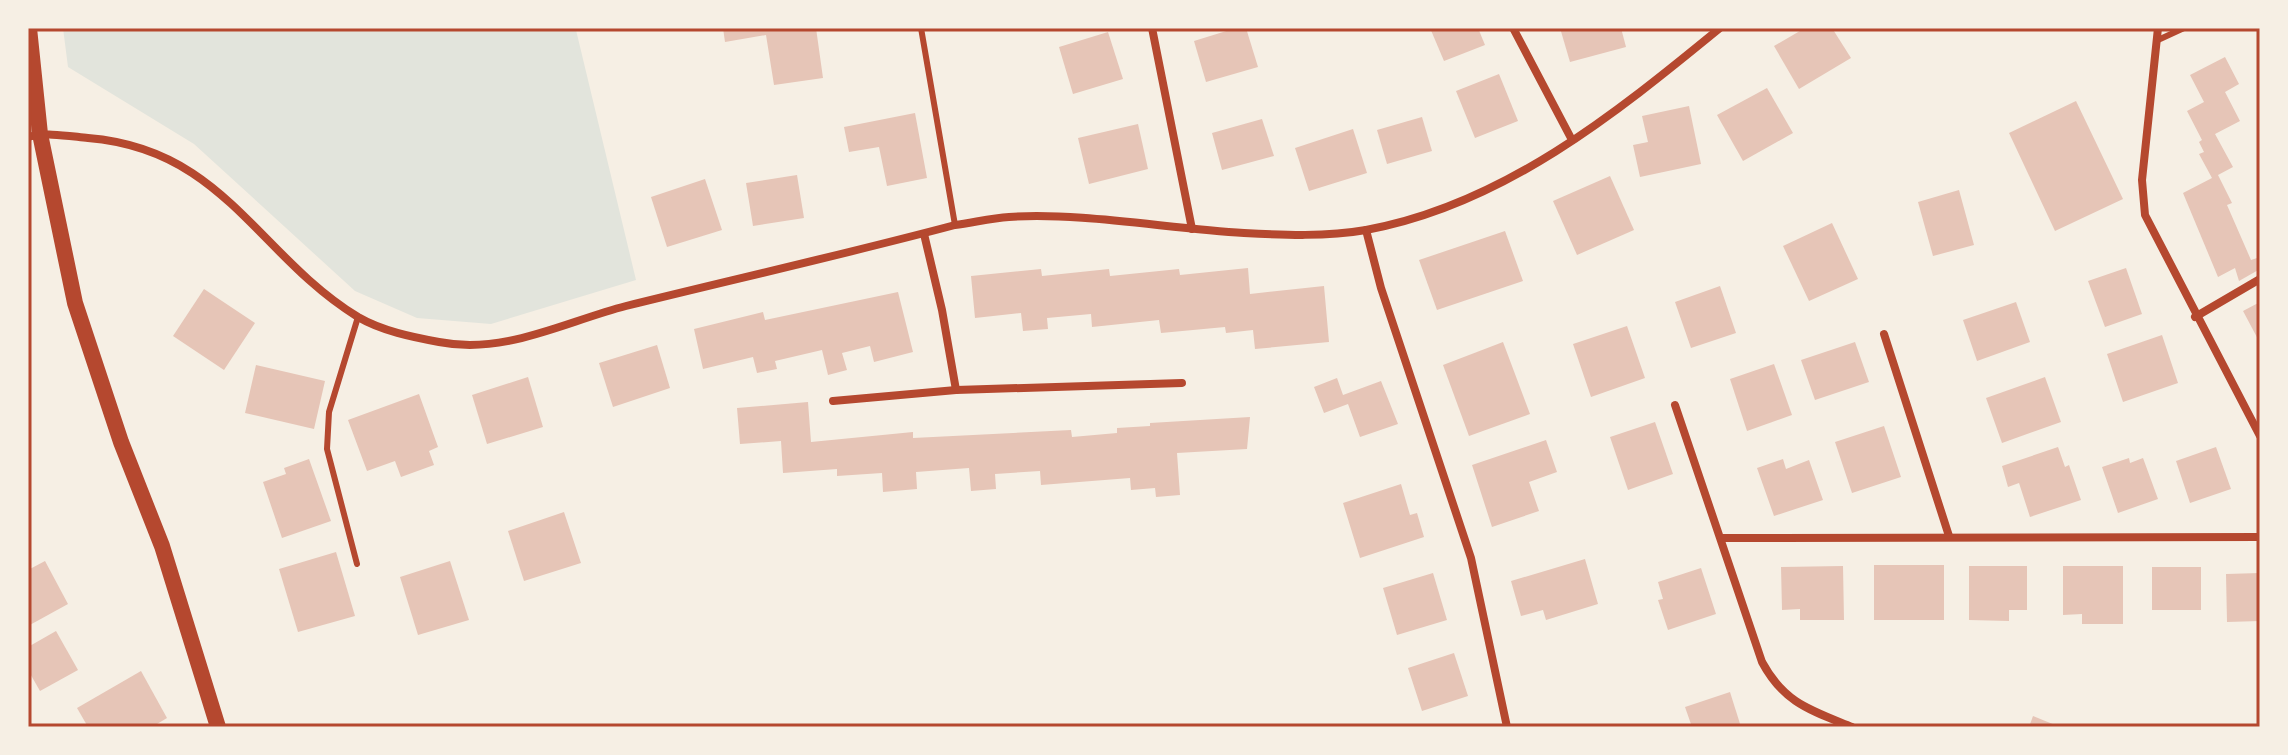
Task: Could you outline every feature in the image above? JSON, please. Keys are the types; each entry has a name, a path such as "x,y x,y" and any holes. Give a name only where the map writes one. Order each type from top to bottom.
{"main road":[{"path":"29,28 34,135 75,303 121,442 162,546 218,727"}],"street":[{"path":"1152,28 1192,229"},
{"path":"1513,28 1572,140"},
{"path":"34,135 99,139 167,157 219,189 316,283 358,317 391,331 443,343 517,341 622,307 955,225 1008,217 1313,235 1366,230 1471,199 1520,174 1572,140 1720,28"},
{"path":"2158,28 2142,197 2152,234 2260,436"},
{"path":"1366,230 1381,288 1471,558 1507,727"},
{"path":"924,234 956,390"},
{"path":"2195,317 2260,279"},
{"path":"1884,334 1949,536"},
{"path":"833,401 956,390 1182,383"},
{"path":"1675,405 1762,662 1773,683 1797,705 1852,727"},
{"path":"1721,538 2260,537"}],"lane":[{"path":"921,28 955,225"},
{"path":"2158,40 2184,28"},
{"path":"357,564 327,449 329,412 358,317"}],"shaded area":[{"path":"63,28 583,28 576,30 636,280 491,324 417,318 355,291 194,144 68,67"}],"building":[{"path":"723,28 816,28 823,78 774,85 766,35 725,42"},
{"path":"1236,28 1246,28 1258,67 1206,82 1194,41"},
{"path":"1430,28 1478,28 1485,45 1444,61"},
{"path":"1560,28 1621,28 1626,47 1570,62"},
{"path":"1805,28 1832,28 1851,58 1799,89 1774,46"},
{"path":"1108,32 1123,79 1073,94 1059,47"},
{"path":"2225,57 2239,84 2225,92 2240,121 2215,134 2233,167 2218,175 2232,203 2227,205 2251,260 2260,257 2260,269 2239,281 2235,268 2218,277 2183,193 2212,178 2199,154 2204,152 2199,142 2202,140 2187,111 2204,102 2190,75"},
{"path":"1499,74 1518,121 1475,138 1456,91"},
{"path":"1767,88 1793,133 1743,161 1717,115"},
{"path":"2076,101 2123,199 2055,231 2009,133"},
{"path":"1689,106 1701,164 1640,177 1633,145 1648,142 1642,116"},
{"path":"915,113 927,178 887,186 879,147 849,152 844,127"},
{"path":"1422,117 1432,151 1387,164 1377,130"},
{"path":"1262,119 1274,156 1222,170 1212,133"},
{"path":"1138,124 1148,169 1089,184 1078,138"},
{"path":"1353,129 1367,173 1309,191 1295,148"},
{"path":"797,175 804,218 753,226 746,183"},
{"path":"1610,176 1634,230 1577,255 1553,201"},
{"path":"705,179 722,230 667,247 651,197"},
{"path":"1959,190 1974,245 1933,256 1918,202"},
{"path":"1832,223 1858,279 1809,301 1783,246"},
{"path":"1505,231 1523,281 1437,310 1419,260"},
{"path":"1248,268 1250,294 1324,286 1329,342 1255,349 1253,330 1226,333 1225,327 1161,333 1159,320 1092,327 1091,314 1047,318 1048,329 1023,331 1021,313 975,318 971,276 1041,269 1042,276 1109,269 1110,276 1179,269 1180,275"},
{"path":"2126,268 2142,314 2105,327 2088,281"},
{"path":"1720,286 1736,333 1691,348 1675,302"},
{"path":"204,289 255,323 224,370 173,336"},
{"path":"898,292 913,352 874,362 870,346 842,353 847,370 828,375 822,350 775,361 777,369 757,373 753,357 703,369 694,329 763,312 765,320"},
{"path":"2016,302 2030,342 1977,361 1963,320"},
{"path":"2260,302 2260,343 2243,311"},
{"path":"1627,326 1645,378 1591,397 1573,344"},
{"path":"2162,335 2178,383 2123,402 2107,354"},
{"path":"1503,342 1530,414 1469,436 1443,365"},
{"path":"1855,342 1869,382 1815,400 1801,360"},
{"path":"657,345 670,388 613,407 599,363"},
{"path":"1774,364 1792,415 1747,431 1730,379"},
{"path":"256,365 325,381 314,429 245,413"},
{"path":"528,377 543,427 487,444 472,395"},
{"path":"2045,377 2061,422 2002,443 1986,398"},
{"path":"1337,378 1343,395 1381,381 1398,424 1360,437 1348,404 1324,413 1314,387"},
{"path":"419,394 438,447 429,451 434,465 401,477 395,461 367,471 348,420"},
{"path":"808,402 811,442 913,432 913,438 1071,430 1072,437 1117,433 1117,428 1150,426 1150,423 1250,417 1247,449 1177,453 1180,495 1156,497 1155,488 1131,490 1130,478 1041,485 1040,471 995,474 996,489 971,491 969,468 916,472 917,489 883,492 882,473 837,476 837,469 783,473 781,441 740,444 737,408"},
{"path":"1655,422 1673,474 1628,490 1610,437"},
{"path":"1884,426 1901,477 1852,493 1835,442"},
{"path":"1546,440 1557,472 1529,482 1539,511 1492,527 1472,465"},
{"path":"2058,447 2065,467 2069,465 2081,500 2030,517 2019,483 2008,487 2002,466"},
{"path":"2216,447 2231,489 2190,503 2176,461"},
{"path":"2129,458 2130,463 2143,458 2158,499 2118,513 2102,467"},
{"path":"309,459 331,521 282,538 263,482 286,474 284,468"},
{"path":"1783,459 1786,469 1809,460 1823,500 1774,516 1757,468"},
{"path":"1401,484 1410,515 1417,513 1424,537 1360,558 1343,503"},
{"path":"564,512 581,563 524,581 508,531"},
{"path":"336,552 355,616 298,632 279,569"},
{"path":"1585,559 1598,604 1546,620 1543,610 1521,616 1511,581"},
{"path":"45,561 68,604 28,626 28,570"},
{"path":"450,561 469,620 418,635 400,577"},
{"path":"1874,565 1944,565 1944,620 1874,620"},
{"path":"1843,566 1844,620 1800,620 1800,609 1782,610 1781,567"},
{"path":"1969,566 2027,566 2027,610 2009,610 2009,621 1969,620"},
{"path":"2063,566 2123,566 2123,624 2082,624 2082,614 2063,615"},
{"path":"2152,567 2201,567 2201,610 2152,610"},
{"path":"1701,568 1716,614 1668,630 1658,600 1663,599 1658,582"},
{"path":"1433,573 1447,620 1397,635 1383,588"},
{"path":"2260,573 2260,621 2227,622 2226,574"},
{"path":"56,631 78,670 40,691 28,670 28,647"},
{"path":"1454,653 1468,696 1422,711 1408,668"},
{"path":"141,671 167,718 152,727 88,727 77,708"},
{"path":"1730,692 1741,727 1692,727 1685,707"},
{"path":"2033,716 2060,727 2029,727"}]}
